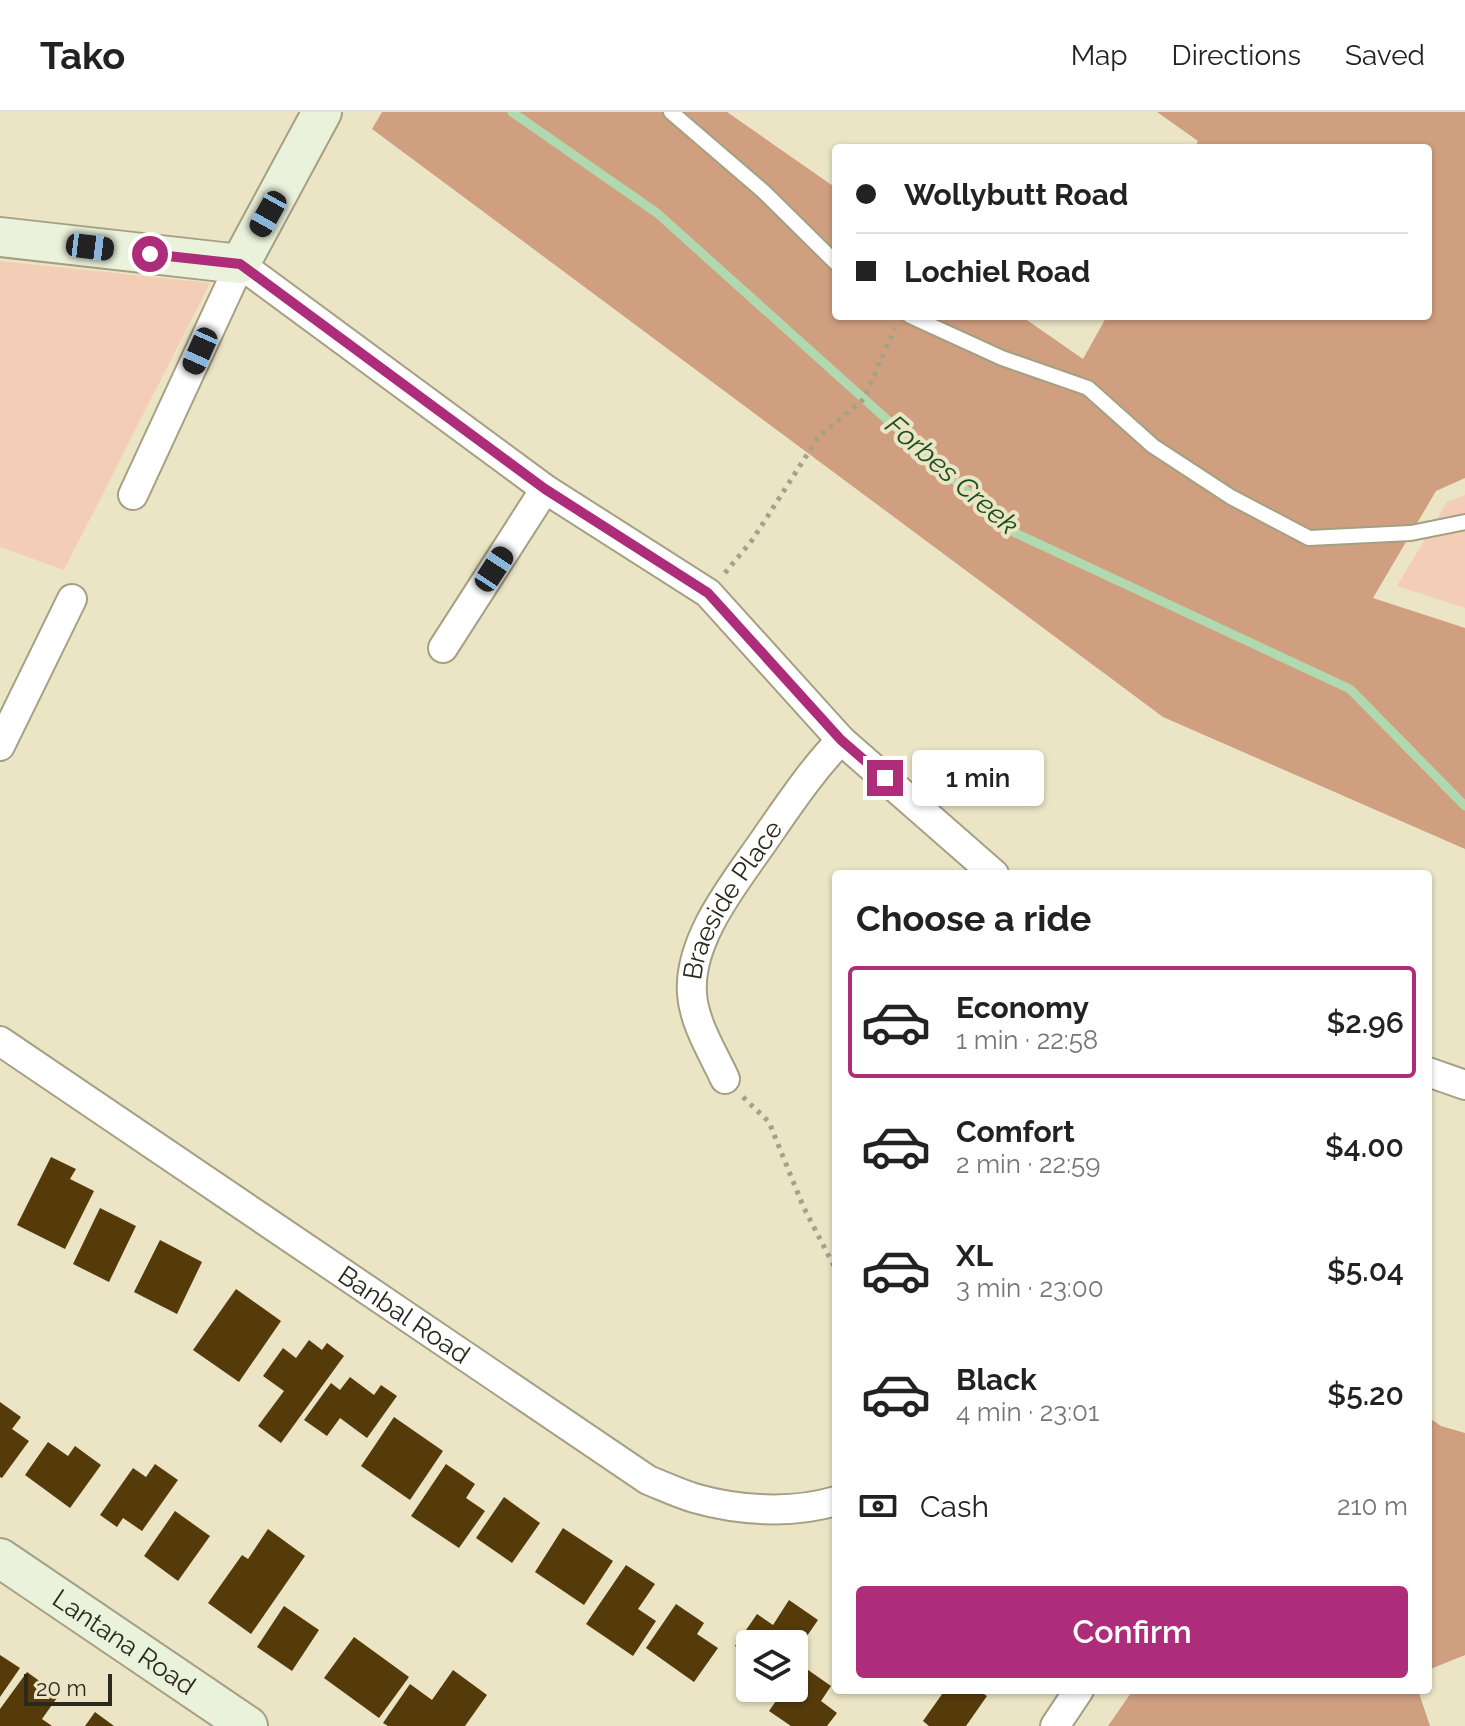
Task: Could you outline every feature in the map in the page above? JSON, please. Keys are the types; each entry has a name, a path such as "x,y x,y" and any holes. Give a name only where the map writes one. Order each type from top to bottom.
{"street":[{"path":"133,495 240,264 322,112"},
{"path":"0,237 240,264 545,489 708,593 841,740 989,870"},
{"path":"443,648 545,489"},
{"path":"0,746 72,599"},
{"name":"Braeside Place","path":"725,1079 697,1020 692,996 692,978 704,935 717,910 806,780 841,740"},
{"name":"Banbal Road","path":"0,1041 648,1480 693,1498 726,1505 770,1509 813,1507 832,1502"},
{"path":"1432,1073 1465,1085"},
{"name":"Lantana Road","path":"0,1558 248,1726"},
{"path":"1055,1726 1076,1694"}],"lane":[{"path":"671,112 763,191 832,259"},
{"path":"919,320 1002,358 1088,388 1153,446 1231,497 1309,538 1411,533 1465,522"}],"path":[{"path":"708,593 753,539 819,436 864,399 890,340"},
{"path":"725,1079 769,1122 803,1206 832,1262"}],"shaded area":[{"path":"382,112 727,112 832,185 832,320 1027,320 1083,359 1105,320 1432,320 1432,144 1197,144 1198,141 1157,112 1465,112 1465,478 1436,491 1373,598 1465,628 1465,849 1163,717 372,129"},
{"path":"0,261 210,283 64,570 0,547"},
{"path":"1465,495 1465,608 1397,586 1447,502"},
{"path":"1432,1420 1441,1426 1465,1433 1465,1655 1432,1668"},
{"path":"1130,1694 1419,1694 1430,1726 1108,1726"}],"building":[{"path":"51,1157 76,1169 70,1179 94,1191 65,1249 17,1225"},
{"path":"100,1208 136,1226 109,1282 73,1264"},
{"path":"160,1240 202,1262 177,1314 134,1292"},
{"path":"236,1289 281,1321 239,1382 193,1350"},
{"path":"309,1340 322,1350 327,1343 344,1356 281,1443 258,1426 284,1391 263,1376 283,1348 296,1358"},
{"path":"350,1377 374,1395 381,1385 397,1396 367,1438 340,1418 327,1436 304,1420 331,1383 340,1390"},
{"path":"0,1402 21,1417 12,1429 29,1441 2,1478 0,1477"},
{"path":"394,1417 443,1451 410,1500 361,1466"},
{"path":"48,1442 68,1456 75,1446 101,1465 70,1508 25,1475"},
{"path":"155,1464 178,1480 142,1531 123,1518 117,1527 100,1515 133,1468 146,1477"},
{"path":"446,1464 475,1484 466,1498 485,1511 459,1548 411,1516"},
{"path":"504,1497 540,1523 512,1563 476,1538"},
{"path":"175,1511 210,1536 178,1581 144,1556"},
{"path":"563,1528 613,1561 584,1605 535,1572"},
{"path":"268,1529 305,1556 251,1634 208,1603 242,1555 248,1559"},
{"path":"626,1565 655,1584 638,1609 656,1621 633,1656 586,1624"},
{"path":"789,1600 818,1620 808,1635 808,1630 746,1630 757,1614 773,1625"},
{"path":"676,1604 704,1623 697,1634 718,1648 694,1682 646,1648"},
{"path":"284,1606 319,1630 292,1671 257,1647"},
{"path":"354,1637 409,1677 379,1718 324,1678"},
{"path":"0,1655 20,1668 0,1697"},
{"path":"453,1670 487,1695 465,1726 388,1726 383,1723 410,1684 432,1700"},
{"path":"808,1670 831,1686 821,1701 837,1713 827,1726 791,1726 769,1711 775,1702 808,1702"},
{"path":"27,1672 59,1695 42,1719 52,1726 0,1726 0,1709"},
{"path":"942,1694 987,1696 966,1726 929,1726 923,1721"},
{"path":"95,1712 114,1726 85,1726"}],"waterway":[{"name":"Forbes Creek","path":"512,112 657,213 1011,531 1350,689 1465,806"}],"route":[{"path":"150,254 240,264 545,489 708,593 841,740 885,778"}]}
